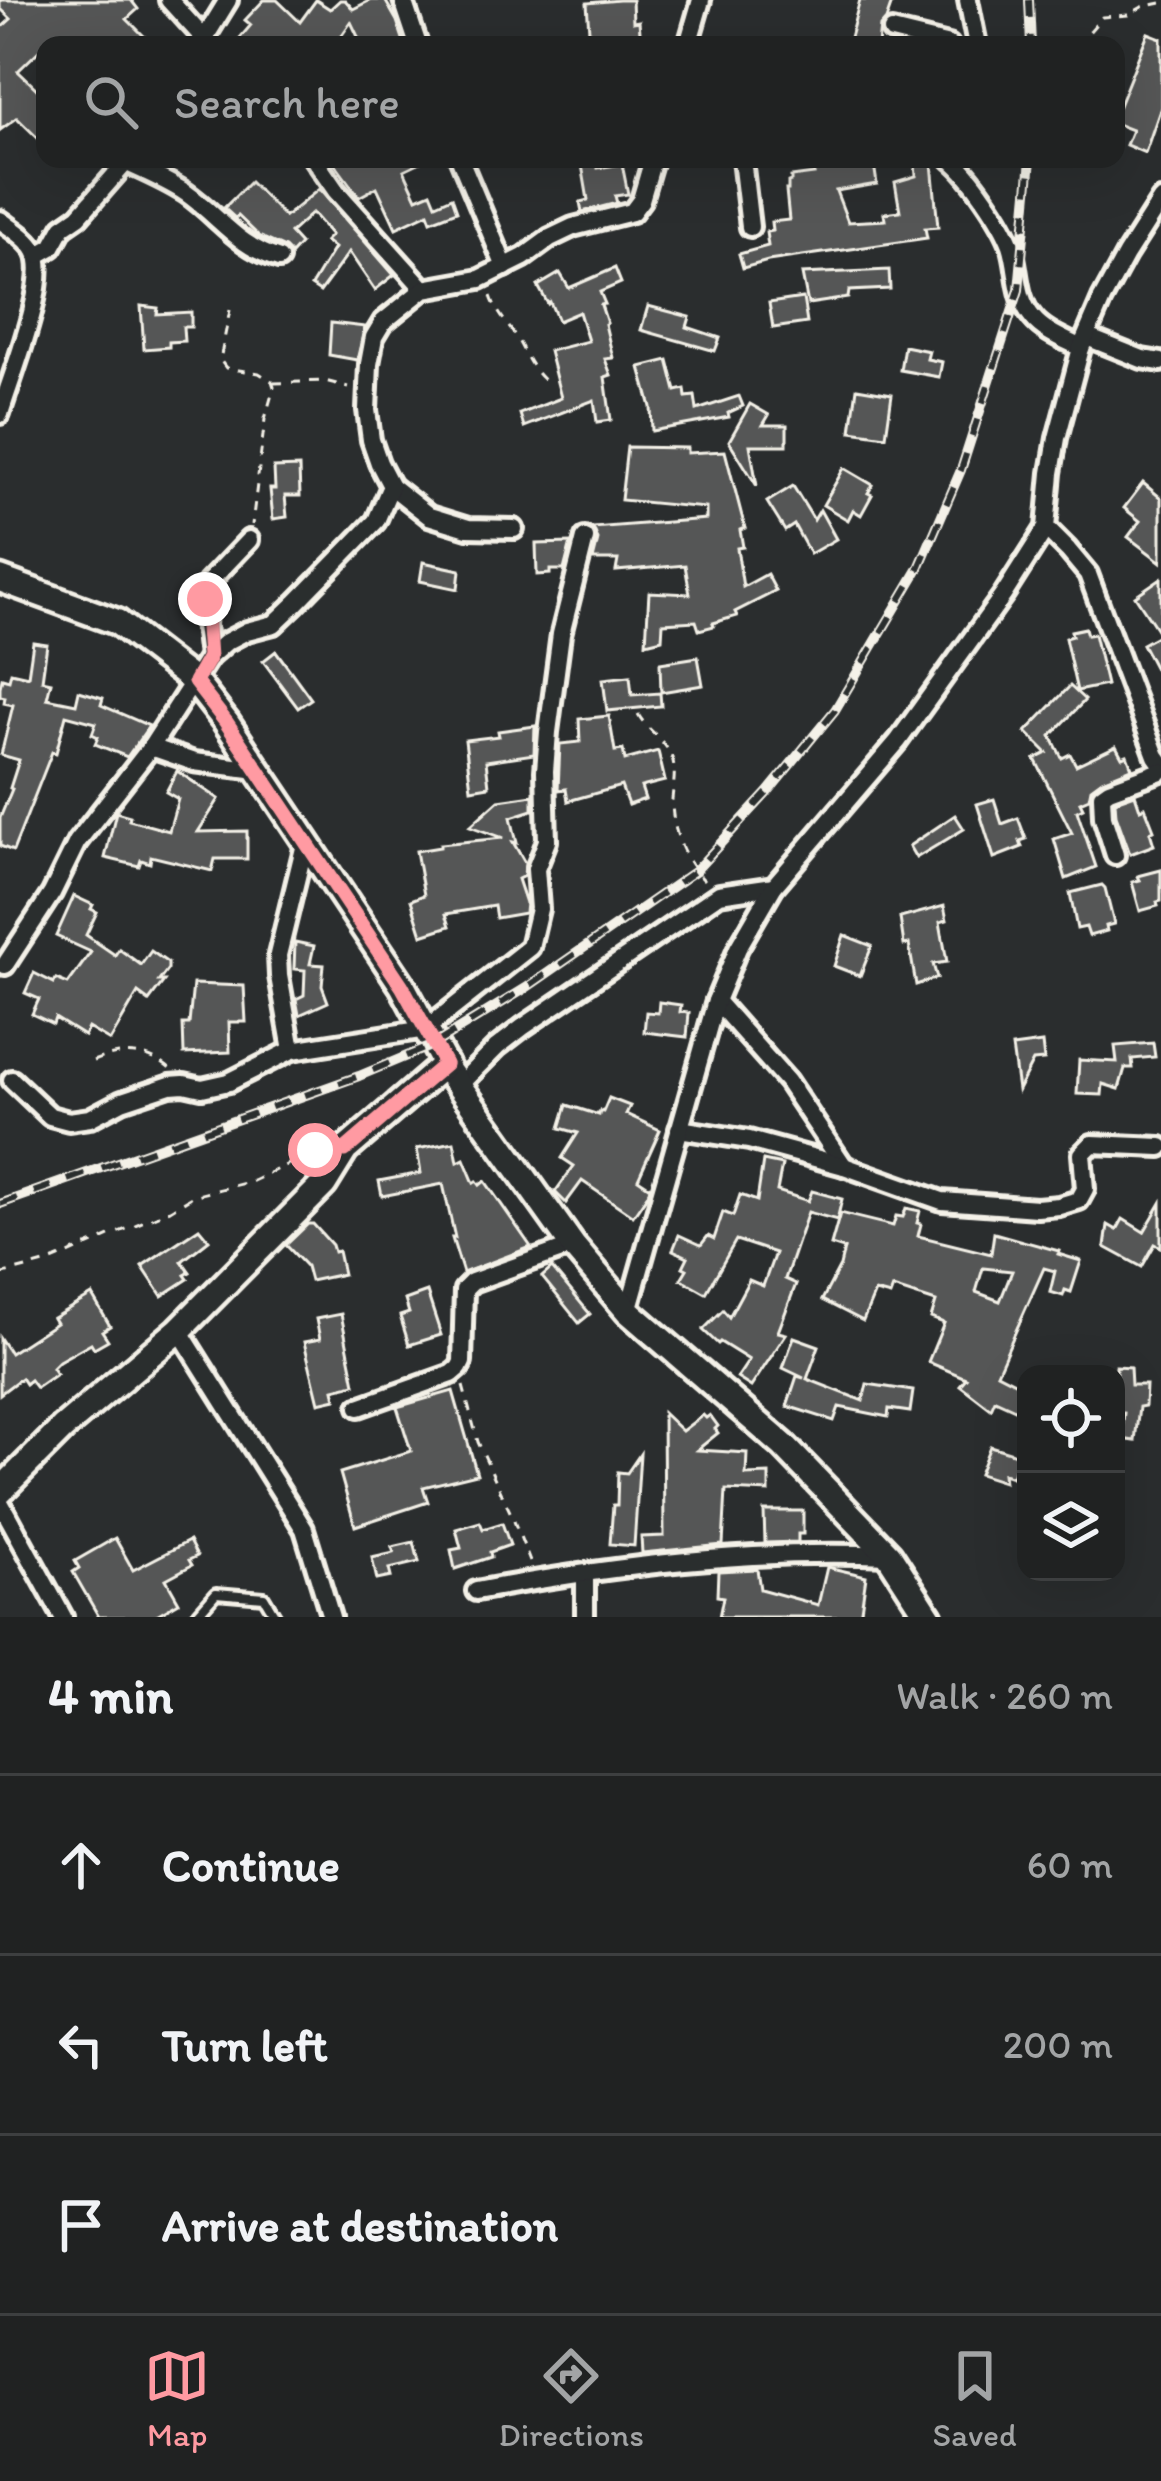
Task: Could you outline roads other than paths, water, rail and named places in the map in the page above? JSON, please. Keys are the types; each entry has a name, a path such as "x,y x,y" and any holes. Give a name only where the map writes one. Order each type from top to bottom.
{"main road":[{"path":"0,579 117,622 195,682 402,986 452,1075 573,1246 628,1311 783,1445 889,1555 929,1617"},
{"path":"0,1491 63,1428 179,1330 324,1184 345,1150 452,1075"}],"street":[{"path":"169,0 198,36"},
{"path":"208,36 228,0"},
{"path":"403,0 415,36"},
{"path":"695,36 701,0"},
{"path":"968,0 975,36"},
{"path":"892,31 912,36"},
{"path":"38,255 52,247 64,227 80,216 122,168"},
{"path":"141,168 188,194 238,240 279,259"},
{"path":"320,168 424,289"},
{"path":"464,168 506,267"},
{"path":"514,529 468,528 430,516 391,485 371,440 367,388 374,337 383,322 424,289 485,277 573,227 632,212 650,168"},
{"path":"743,168 750,227"},
{"path":"965,168 1010,244 1019,290 1037,323 1084,342 1161,362"},
{"path":"628,1311 716,1001 738,948 774,886 898,741 1046,528 1057,438 1084,342 1126,255 1161,200"},
{"path":"0,220 29,242 38,255 40,270 36,298 0,414"},
{"path":"5,964 52,893 77,842 151,747 209,657 226,641 274,624 376,521 391,485"},
{"path":"1046,528 1088,574 1161,767 1102,795 1114,856"},
{"path":"12,1080 50,1116 69,1121 90,1118 170,1085 202,1088 229,1082 292,1050 426,1029 530,947 539,909 536,869 547,841 545,771 561,634 585,538"},
{"path":"209,657 208,583 249,540"},
{"path":"151,747 194,763 258,770"},
{"path":"292,1050 278,955 306,840"},
{"path":"452,1075 718,893 774,886"},
{"path":"716,1001 787,1081 844,1166"},
{"path":"679,1129 749,1140 844,1166 942,1201 1037,1208 1079,1199 1085,1189 1082,1154 1091,1144 1161,1148"},
{"path":"359,1407 459,1368 464,1290 472,1282 573,1246"},
{"path":"179,1330 304,1529 332,1617"},
{"path":"0,1502 63,1617"},
{"path":"476,1591 746,1556 889,1555"},
{"path":"585,1575 585,1617"}],"lane":[{"path":"195,1617 217,1593 264,1597 276,1617"}],"railway":[{"path":"1029,0 1031,36"},
{"path":"0,1204 433,1045 526,988 695,871 835,710 919,568 961,470 1019,290 1030,168"}]}
